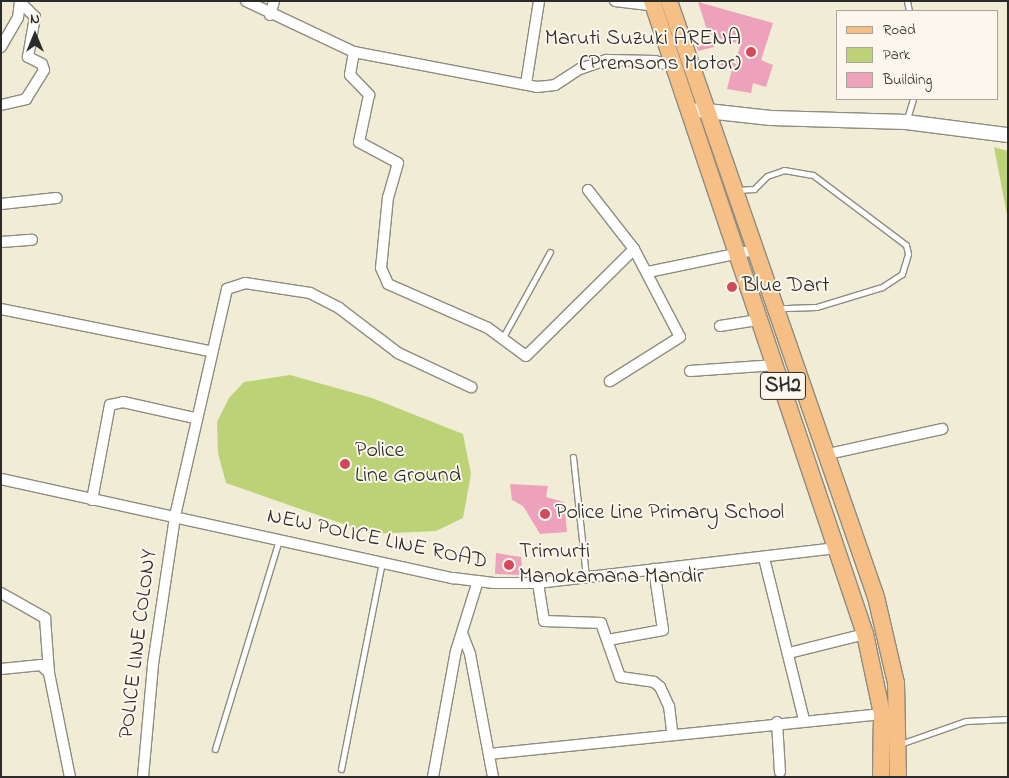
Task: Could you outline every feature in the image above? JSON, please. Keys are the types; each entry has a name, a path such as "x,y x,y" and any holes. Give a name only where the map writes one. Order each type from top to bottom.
{"main road":[{"name":"SH2","path":"658,3 672,66 696,111 732,189 760,320 838,548 865,634 882,714 881,777"},
{"name":"SH2","path":"658,3 746,253 774,308 828,454 884,625 896,683 900,744 898,777"}],"street":[{"path":"246,1 270,15 354,52 526,84 555,85 586,66 606,60 655,61 672,66"},
{"path":"270,15 274,1"},
{"path":"526,84 539,1"},
{"path":"615,1 658,3"},
{"path":"1,47 18,18 20,2"},
{"path":"1,105 26,99 44,70 42,64 28,57 35,17 20,2"},
{"path":"354,52 350,75 369,95 359,142 398,163 388,197 383,277 400,291 457,312 503,337 526,356 634,249"},
{"path":"696,111 771,118 906,122 1008,135"},
{"path":"588,190 634,249 648,272 680,337 610,382"},
{"path":"1,204 57,198"},
{"path":"1,242 32,240"},
{"path":"648,272 746,253"},
{"name":"POLICE LINE COLONY","path":"143,777 153,664 175,516 223,296 234,284 290,289 324,300 398,353 471,387"},
{"path":"1,308 210,351"},
{"path":"720,326 760,320"},
{"path":"690,370 776,365"},
{"path":"92,500 110,405 123,402 196,418"},
{"path":"828,454 942,429"},
{"name":"NEW POLICE LINE ROAD","path":"1,479 279,540 478,581 538,583 838,548"},
{"path":"764,558 804,720"},
{"path":"608,640 663,630 654,569"},
{"path":"433,777 462,633 478,581"},
{"path":"538,583 544,621 601,623 620,677 654,682 660,687 666,697 672,732"},
{"path":"1,593 45,618 49,673 70,777"},
{"path":"462,633 470,654 493,777"},
{"path":"789,653 865,634"},
{"path":"1,670 41,665 49,673"},
{"path":"489,754 672,732 882,714"},
{"path":"778,722 780,772"}],"lane":[{"path":"906,122 913,100"},
{"path":"732,189 754,189 767,176 784,170 813,175 906,245 907,264 902,274 882,287 816,307 774,308"},
{"path":"503,337 550,252"},
{"path":"573,457 586,578"},
{"path":"215,749 279,540"},
{"path":"341,769 383,562"},
{"path":"900,744 966,721 1008,719"}],"green space":[{"path":"994,147 1008,151 1008,220"},
{"name":"Police Line Ground","path":"290,375 372,398 463,434 471,474 463,518 436,531 372,534 226,483 218,453 217,422 229,398 244,382"}],"building":[{"name":"Maruti Suzuki ARENA (Premsons Motor)","path":"698,2 773,23 761,60 773,65 766,87 753,83 751,93 727,89 732,69 716,67 716,61 735,62 741,44 709,36"},
{"name":"Maruti Suzuki ARENA (Premsons Motor)","path":"710,39 714,47 698,51 696,44"},
{"name":"Police Line Primary School","path":"510,484 548,486 546,497 564,502 567,532 540,534 523,506 512,500"},
{"name":"Trimurti Manokamana Mandir","path":"496,553 521,557 523,575 495,574"}],"place":[{"name":"Maruti Suzuki ARENA (Premsons Motor)","path":"751,52"},
{"name":"Blue Dart","path":"732,287"},
{"name":"Police Line Ground","path":"345,464"},
{"name":"Police Line Primary School","path":"545,514"},
{"name":"Trimurti Manokamana Mandir","path":"509,565"}]}
